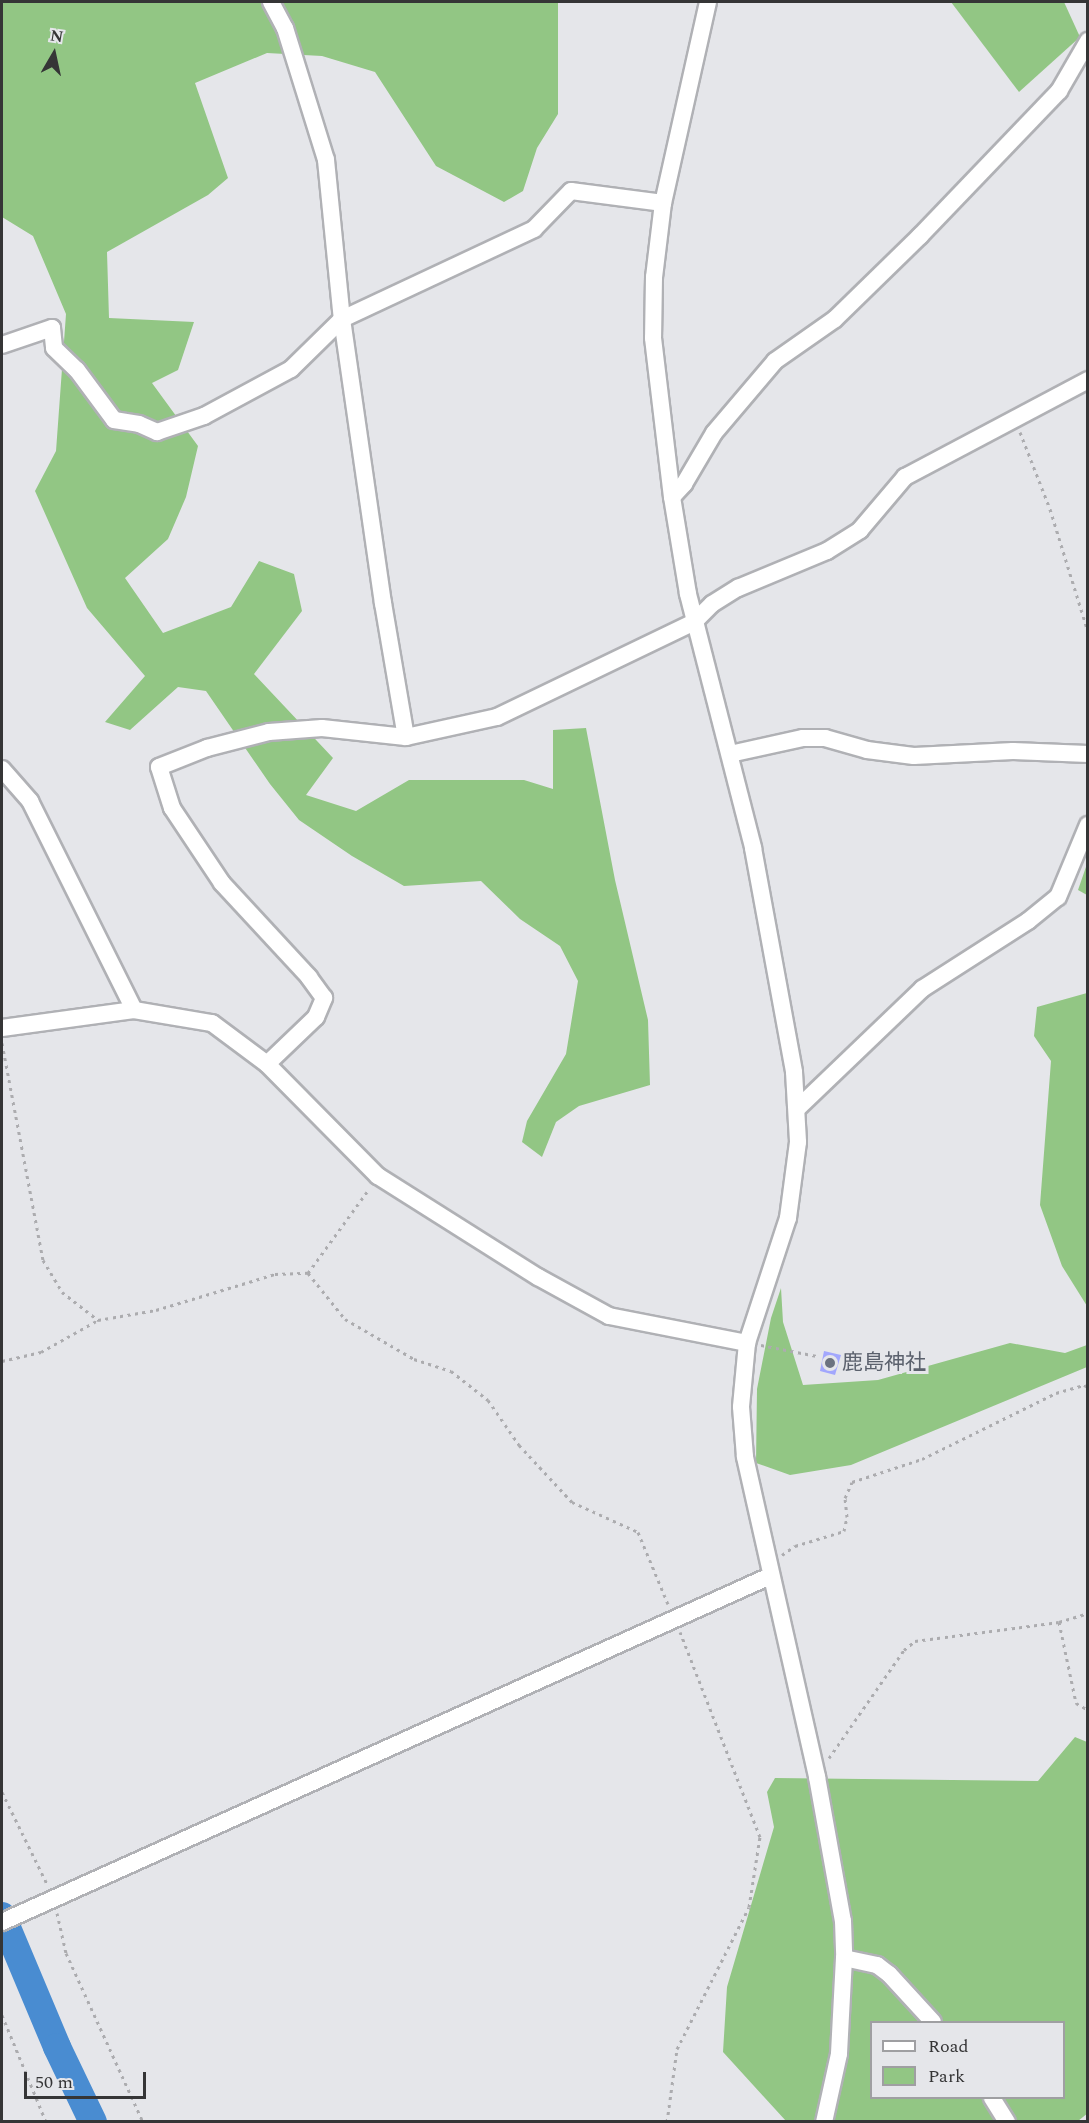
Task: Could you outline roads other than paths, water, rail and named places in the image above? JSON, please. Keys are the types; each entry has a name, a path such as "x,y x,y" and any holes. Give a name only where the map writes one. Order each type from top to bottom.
{"street":[{"path":"271,2 285,28 326,160 342,319 383,603 406,737"},
{"path":"708,2 663,203 654,277 653,338 672,497 694,622 753,848 794,1071 798,1108 798,1142 788,1218 747,1343 741,1407 744,1457 817,1777 838,1884 844,1958 839,2054 824,2121"},
{"path":"672,497 684,484 714,433 775,361 835,319 920,236 1059,91 1088,41"},
{"path":"2,345 52,328 54,348 77,370 114,420 139,424 157,432 204,416 291,369 342,319 534,229 571,191 663,203"},
{"path":"267,1064 316,1017 324,998 309,977 222,883 172,808 159,767 207,748 269,732 322,728 406,737 496,717 694,622 712,604 738,588 836,546 860,530 904,477 1088,380"},
{"path":"730,754 803,738 825,738 867,750 914,756 1013,751 1088,754"},
{"path":"2,769 30,801 134,1010"},
{"path":"798,1108 922,989 1028,921 1058,897 1088,825"},
{"path":"2,1028 134,1010 212,1023 267,1064 378,1176 538,1277 609,1316 747,1343"},
{"path":"2,1922 39,1908 675,1620 769,1570"},
{"path":"844,1958 877,1965 889,1974 932,2021"},
{"path":"993,2099 1007,2121"}],"waterway":[{"path":"2,1916 57,2047 93,2122"}],"place":[{"name":"鹿島神社","path":"830,1363"}]}
